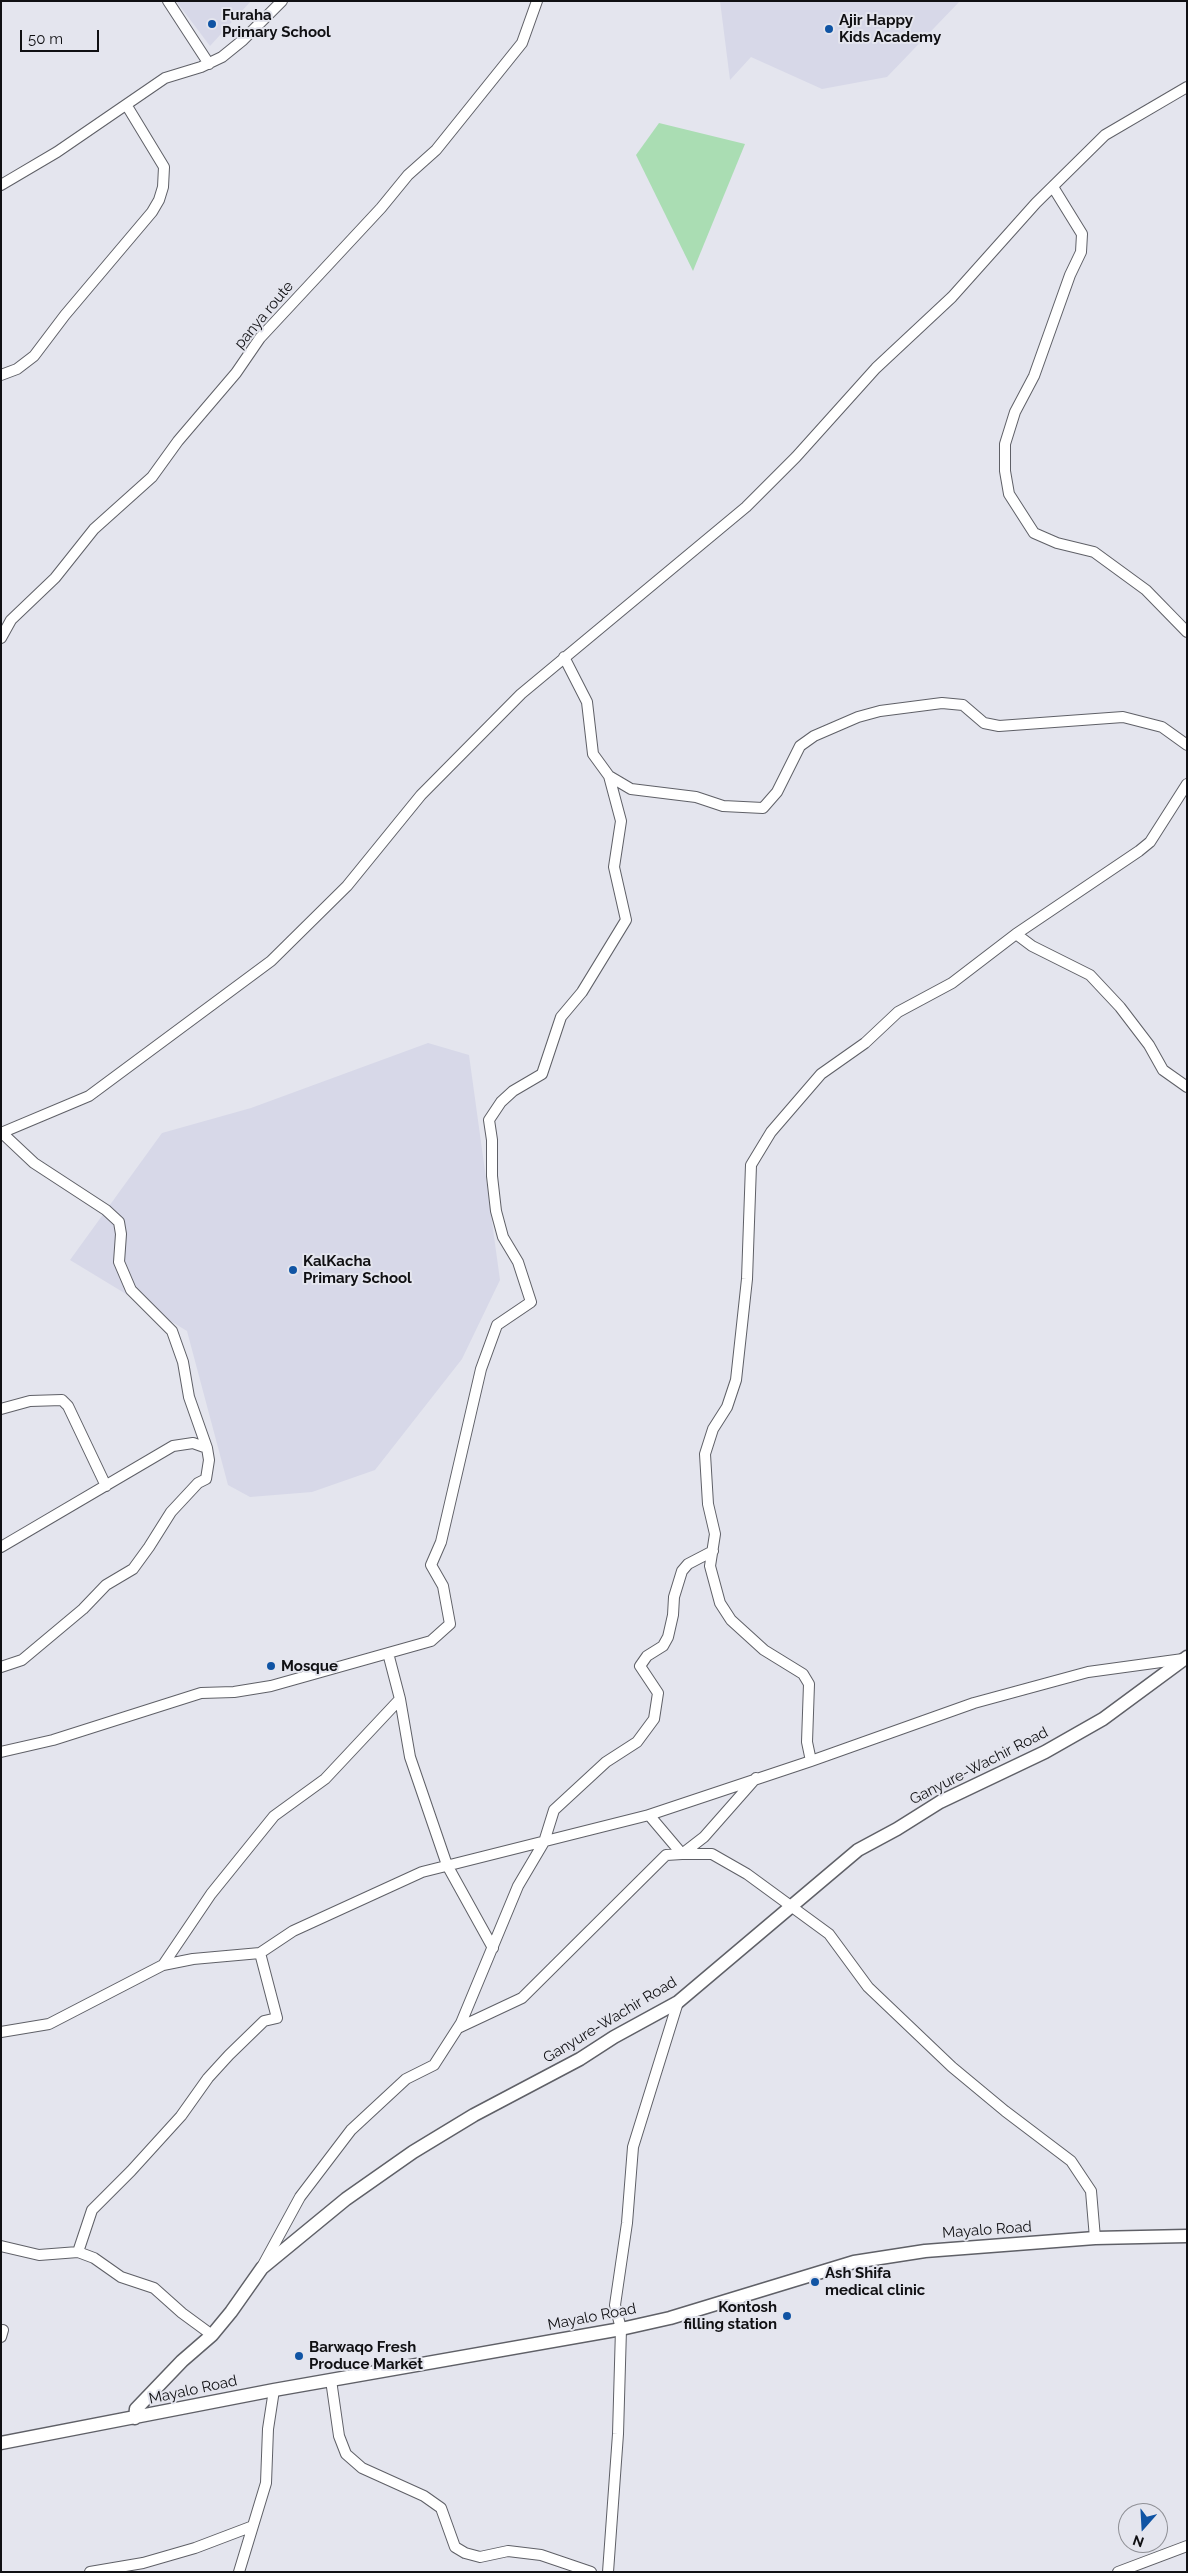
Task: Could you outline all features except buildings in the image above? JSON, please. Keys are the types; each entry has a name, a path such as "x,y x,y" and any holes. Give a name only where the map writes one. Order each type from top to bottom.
{"street":[{"path":"168,1 209,64"},
{"path":"1,185 57,152 127,106 165,78 209,64 222,57 243,40 282,1"},
{"name":"panya route","path":"1,638 11,620 55,578 94,529 152,477 178,441 236,374 260,338 382,208 408,175 436,150 522,43 537,1"},
{"path":"1,1667 22,1660 83,1609 106,1585 133,1569 170,1512 198,1483 206,1479 209,1472 207,1448 189,1396 183,1362 172,1331 131,1290 120,1262 121,1234 119,1222 87,1197 34,1163 2,1133 90,1096 271,961 347,886 421,795 521,694 746,507 796,457 876,368 952,297 1053,186 1105,134 1178,94 1187,87"},
{"path":"1,375 17,370 34,356 65,315 152,212 159,200 163,187 164,167 127,106"},
{"path":"1053,186 1082,234 1081,252 1070,275 1034,376 1015,412 1005,444 1005,471 1010,494 1034,533 1057,543 1094,552 1146,590 1187,632"},
{"path":"1,624 11,620"},
{"path":"1,1752 53,1740 202,1693 234,1692 271,1686 431,1641 450,1624 443,1586 431,1565 441,1542 481,1369 497,1325 531,1302 518,1262 503,1237 496,1211 489,1120 501,1102 513,1091 542,1074 561,1017 582,992 626,920 614,866 621,820 609,776 593,754 587,702 564,657"},
{"path":"609,776 631,789 696,797 723,806 763,808 777,792 800,746 814,736 858,717 942,702 963,705 984,723 999,726 1123,717 1162,727 1187,745"},
{"path":"811,1761 807,1742 809,1684 803,1674 764,1650 731,1620 720,1603 710,1566 715,1534 708,1504 705,1454 713,1429 727,1407 736,1380 747,1279 751,1165 771,1132 821,1074 865,1043 898,1012 952,982 1016,934 1140,851 1150,842 1187,784"},
{"path":"1016,934 1032,946 1090,975 1120,1007 1149,1045 1164,1070 1187,1087"},
{"path":"1,1409 30,1401 62,1400 68,1406 106,1486"},
{"path":"1,1547 173,1446 192,1443 207,1448"},
{"path":"262,2268 300,2197 351,2130 406,2079 434,2065 458,2028 478,1987 518,1886 544,1842 554,1810 606,1762 637,1742 654,1719 658,1693 640,1666 647,1656 663,1646 668,1637 674,1615 674,1597 682,1571 688,1564 713,1551"},
{"path":"388,1653 400,1699 410,1757 447,1865 493,1948"},
{"path":"1,2032 49,2024 163,1965 193,1959 260,1954 293,1931 422,1872 649,1815 811,1761 974,1703 1088,1672 1185,1658"},
{"name":"Ganyure-Wachir Road","path":"135,2418 136,2410 182,2361 212,2335 262,2268 346,2199 413,2152 474,2115 580,2059 614,2037 678,2002 858,1850 897,1829 940,1802 1045,1752 1103,1719 1185,1658"},
{"path":"163,1965 212,1894 274,1816 325,1779 400,1699"},
{"path":"682,1854 704,1837 756,1778"},
{"path":"649,1815 682,1854"},
{"path":"458,2028 522,1998 666,1855 712,1854 747,1874 829,1934 868,1987 952,2067 1005,2111 1071,2161 1091,2191 1095,2238"},
{"path":"78,2252 92,2210 131,2171 181,2116 208,2078 229,2055 264,2021 276,2018 260,1954"},
{"path":"608,2572 618,2444 621,2329 615,2305 627,2223 633,2147 678,2002"},
{"name":"Mayalo Road","path":"1,2443 274,2390 621,2329 670,2318 854,2262 925,2251 1095,2238 1187,2236"},
{"path":"1,2246 39,2255 78,2252 94,2258 121,2277 154,2288 182,2313 212,2335"},
{"path":"331,2380 339,2436 346,2454 362,2468 424,2496 442,2508 455,2547 480,2557 508,2552 541,2555 591,2572"},
{"path":"240,2572 266,2483 268,2429 274,2390"},
{"path":"90,2572 143,2563 195,2548 253,2526"},
{"path":"1118,2572 1187,2546"}],"shaded area":[{"name":"Furaha Primary School","path":"176,1 251,1 210,46"},
{"name":"Ajir Happy Kids Academy","path":"720,1 960,1 887,77 822,89 751,57 730,80"},
{"name":"KalKacha Primary School","path":"428,1043 469,1055 500,1280 462,1359 375,1470 312,1492 250,1497 228,1485 187,1331 70,1260 162,1133 251,1108"}],"green space":[{"path":"659,123 745,144 693,271 636,155"}],"place":[{"name":"Furaha Primary School","path":"212,24"},
{"name":"Ajir Happy Kids Academy","path":"829,29"},
{"name":"KalKacha Primary School","path":"293,1270"},
{"name":"Mosque","path":"271,1666"},
{"name":"Ash Shifa medical clinic","path":"815,2282"},
{"name":"Kontosh filling station","path":"787,2316"},
{"name":"Barwaqo Fresh Produce Market","path":"299,2356"}]}
